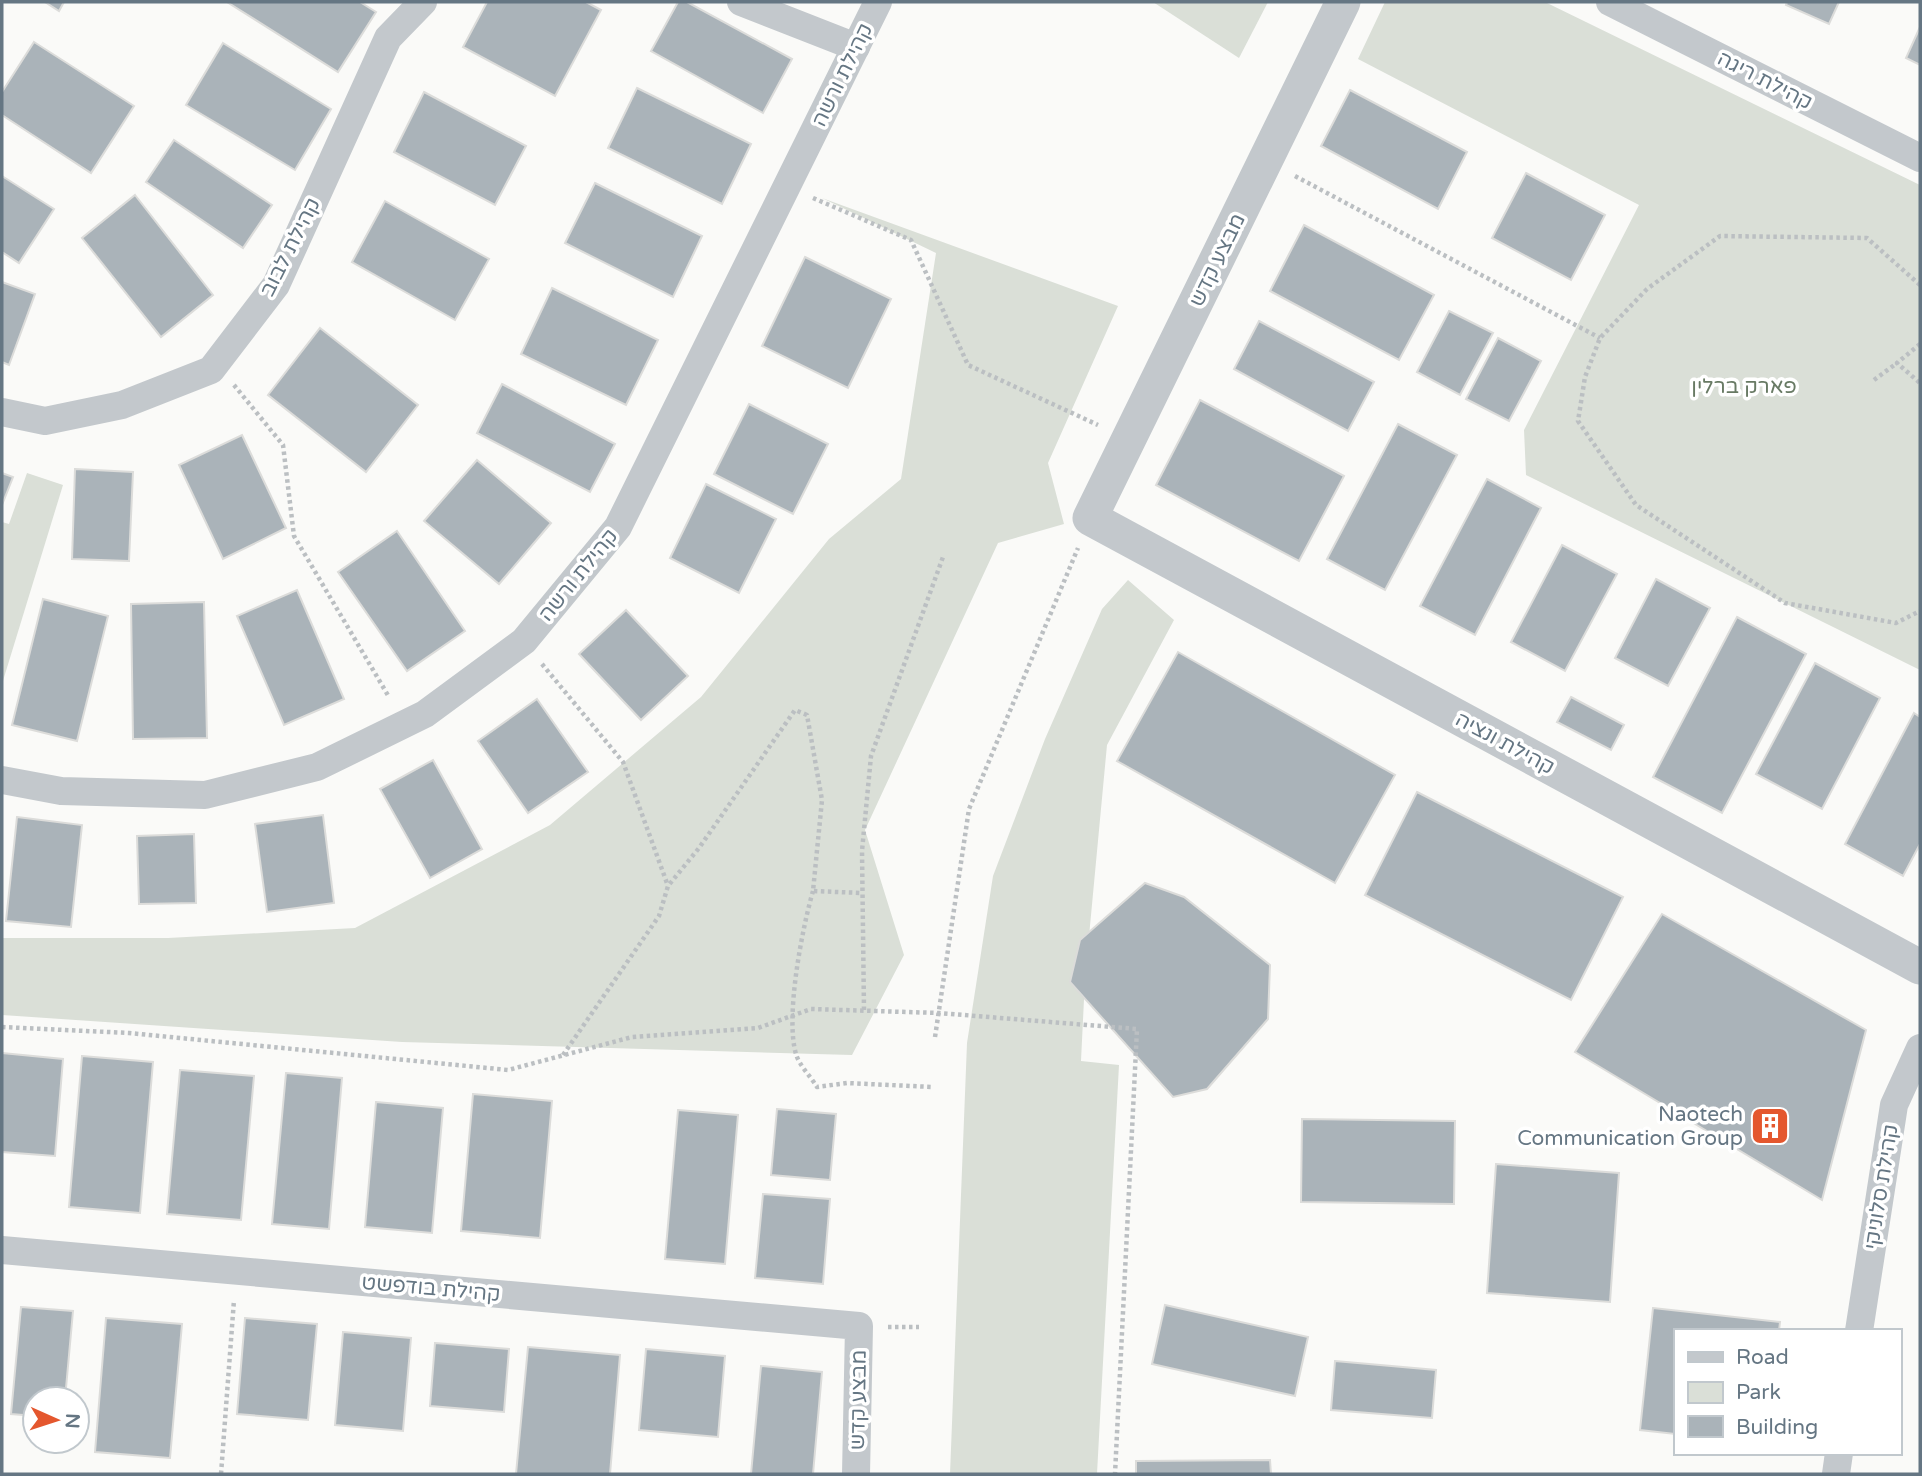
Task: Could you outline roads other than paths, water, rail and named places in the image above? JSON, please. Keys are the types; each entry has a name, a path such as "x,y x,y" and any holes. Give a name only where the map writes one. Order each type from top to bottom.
{"street":[{"name":"קהילת לבוב","path":"2,412 45,421 122,405 211,370 276,285 388,38 423,2"},
{"path":"741,2 856,47"},
{"name":"קהילת ורשה","path":"2,780 61,791 205,795 317,767 425,714 524,641 618,527 878,2"},
{"name":"מבצע קדש","path":"1090,518 1343,2"},
{"name":"קהילת ריגה","path":"1610,2 1920,158"},
{"name":"קהילת ונציה","path":"1090,518 1920,967"},
{"name":"קהילת סלוניקי","path":"1859,1329 1894,1105 1920,1048"},
{"name":"קהילת בודפשט","path":"2,1250 859,1326"},
{"name":"מבצע קדש","path":"856,1474 859,1326"},
{"path":"1836,1474 1839,1455"}],"place":[{"name":"Naotech Communication Group","path":"1770,1126"}],"park label":[{"name":"פארק ברלין","path":"1744,386"}]}
